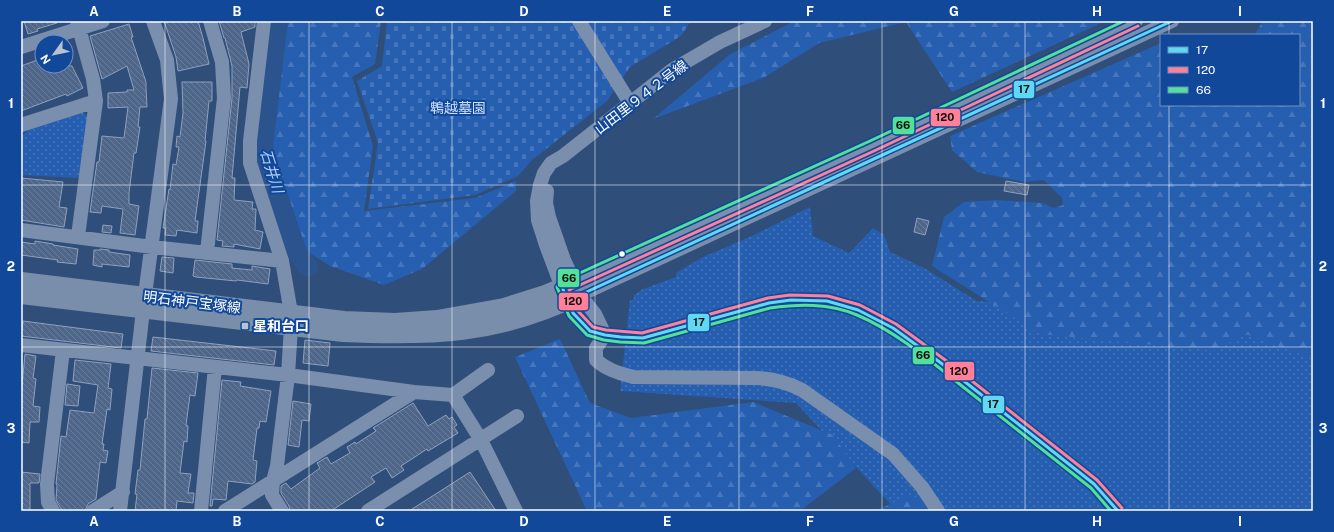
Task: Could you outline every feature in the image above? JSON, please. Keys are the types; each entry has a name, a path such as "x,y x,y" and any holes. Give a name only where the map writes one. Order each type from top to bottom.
{"main road":[{"name":"明石神戸宝塚線","path":"21,281 144,303"},
{"name":"明石神戸宝塚線","path":"21,294 144,303 291,320 343,333 395,335 437,334 473,330 507,323 571,291"}],"street":[{"path":"21,47 78,25 103,21"},
{"path":"120,511 139,359 144,303 171,99 167,60 153,21"},
{"path":"207,252 224,98 222,62 210,21"},
{"path":"264,21 250,141 250,163 282,261 291,320 288,375 272,495 282,511"},
{"path":"579,21 630,103"},
{"name":"山田里９４２号線","path":"571,291 546,245 538,220 537,201 540,185 544,173 551,163 563,156 672,70 720,42 765,21"},
{"path":"571,291 1136,21"},
{"path":"571,291 1172,21"},
{"path":"78,25 93,79 96,101 78,236"},
{"path":"21,125 96,101"},
{"path":"21,230 78,236 152,247 282,261"},
{"path":"571,291 578,319 590,330 605,335 643,338 769,303 792,300 827,301 858,310 893,328 945,366 1094,484 1118,511"},
{"path":"605,335 596,348 596,360 604,367 615,372 633,377 773,379 790,384 802,390 893,454 922,487 938,511"},
{"path":"21,345 288,375 453,396 488,370"},
{"path":"53,511 48,502 47,484 63,350"},
{"path":"201,511 215,367"},
{"path":"225,511 414,392"},
{"path":"453,396 481,440 516,511"},
{"path":"368,511 517,416"},
{"path":"93,511 123,492"}],"green space":[{"path":"280,21 381,21 375,64 352,77 373,146 364,211 475,198 516,181 516,191 422,269 384,285 330,266 305,250 266,150"},
{"name":"鵯越墓園","path":"387,21 691,21 681,36 630,67 607,101 532,160 518,176 475,195 368,209 378,143 357,81 382,66"},
{"path":"794,21 1103,21 952,92 906,22 819,43 765,77 653,119 729,55"},
{"path":"1263,21 1313,21 1313,359 1243,333 1217,351 1040,334 932,266 944,217 964,202 997,200 1042,203 1054,208 1063,205 1062,198 1044,180 1024,182 977,172 952,150 950,136 1160,43 1160,106 1300,106 1300,34 1255,34"},
{"path":"82,112 89,117 81,178 21,175 23,135 31,127"},
{"path":"810,207 813,236 849,253 873,228 884,235 890,252 924,268 977,301 1313,320 1313,511 897,511 796,403 620,391 630,300 634,299 634,295 643,289 676,277 676,273 701,258 754,235"},
{"path":"560,339 590,403 631,418 753,402 833,435 856,468 800,511 587,511 515,357"},
{"path":"914,493 926,511 875,511"}],"building":[{"path":"24,21 57,21 57,23 37,29 38,31 28,34"},
{"path":"164,21 198,21 209,64 178,71 176,57"},
{"path":"219,21 255,21 255,27 241,32 249,64 247,88 240,87 232,178 235,178 234,200 253,202 252,209 256,209 255,230 263,232 260,249 234,244 234,247 222,246 223,241 217,240 232,98 232,66"},
{"path":"129,24 133,37 131,37 146,82 147,107 140,107 138,127 140,127 136,153 134,153 129,193 129,204 139,206 135,235 120,233 123,209 102,206 101,213 90,212 102,136 124,138 128,107 108,108 108,93 134,90 127,66 102,79 90,36"},
{"path":"34,61 34,74 74,74 74,70 83,88 67,96 66,94 21,111 21,66"},
{"path":"182,82 212,82 212,101 209,101 206,141 195,221 198,221 197,233 177,230 176,236 165,235 166,228 163,228 173,164 176,165 179,147 176,147 177,136 180,137 183,113"},
{"path":"21,178 63,182 59,207 67,208 64,227 21,220"},
{"path":"1006,181 1029,185 1027,195 1004,191"},
{"path":"917,218 929,221 925,235 914,232"},
{"path":"103,225 112,226 111,233 102,232"},
{"path":"35,241 78,249 76,264 21,255 21,242 35,244"},
{"path":"100,249 130,255 129,267 102,264 102,267 93,265 94,250"},
{"path":"162,257 174,258 173,273 160,271"},
{"path":"195,260 232,264 232,268 252,270 252,266 270,269 268,284 196,277 193,276"},
{"path":"23,321 123,334 121,348 21,336"},
{"path":"153,337 276,351 274,365 151,351"},
{"path":"305,340 330,343 328,366 303,363"},
{"path":"25,354 36,356 33,378 36,379 33,406 40,407 39,422 30,422 29,443 21,442 21,397"},
{"path":"75,360 111,364 108,388 112,389 110,410 107,409 102,444 104,444 103,450 108,451 106,463 100,462 96,499 88,504 85,511 62,511 56,500 56,484 61,436 66,437 70,410 94,413 98,385 73,381"},
{"path":"152,368 198,373 195,396 190,395 186,425 188,426 187,442 184,441 180,473 191,474 188,493 194,493 193,503 177,501 176,511 135,511 137,494 135,494 138,470 140,470 145,419 147,419"},
{"path":"222,380 241,382 240,386 271,391 266,422 260,421 259,428 257,428 253,460 257,461 255,482 252,484 228,481 226,500 213,499 212,506 210,506"},
{"path":"67,384 80,386 78,406 65,405"},
{"path":"293,401 311,404 309,421 302,420 299,447 288,445"},
{"path":"413,403 428,426 446,415 449,419 452,417 457,425 454,427 458,433 428,451 427,449 401,466 404,470 392,478 386,468 371,477 375,482 331,511 290,511 289,506 281,493 281,486 286,483 291,489 320,468 317,463 327,457 331,464 350,453 347,447 355,442 356,444 376,431 373,428"},
{"path":"21,472 40,474 39,483 30,483 30,511 21,511"},
{"path":"470,472 496,511 409,511 442,490"}],"waterway":[{"name":"石井川","path":"278,21 263,145 265,158 297,253 308,267"}],"transit line":[{"name":"66","path":"1111,511 1091,488 928,359 886,330 857,315 825,306 803,305 770,308 644,343 620,342 604,340 587,335 569,316 557,287 560,282 870,141 1124,21"},
{"name":"17","path":"580,295 1172,21"},
{"name":"120","path":"1122,508 1097,480 948,362 896,324 860,305 828,296 790,295 768,298 642,333 606,330 593,327 577,310 569,290 874,151 1138,26"},
{"name":"17","path":"562,287 573,313 590,331 621,337 643,338 769,303 791,300 827,301 858,310 893,328 945,366 1094,484 1118,511"}],"place":[{"name":"星和台口","path":"245,326"}]}
